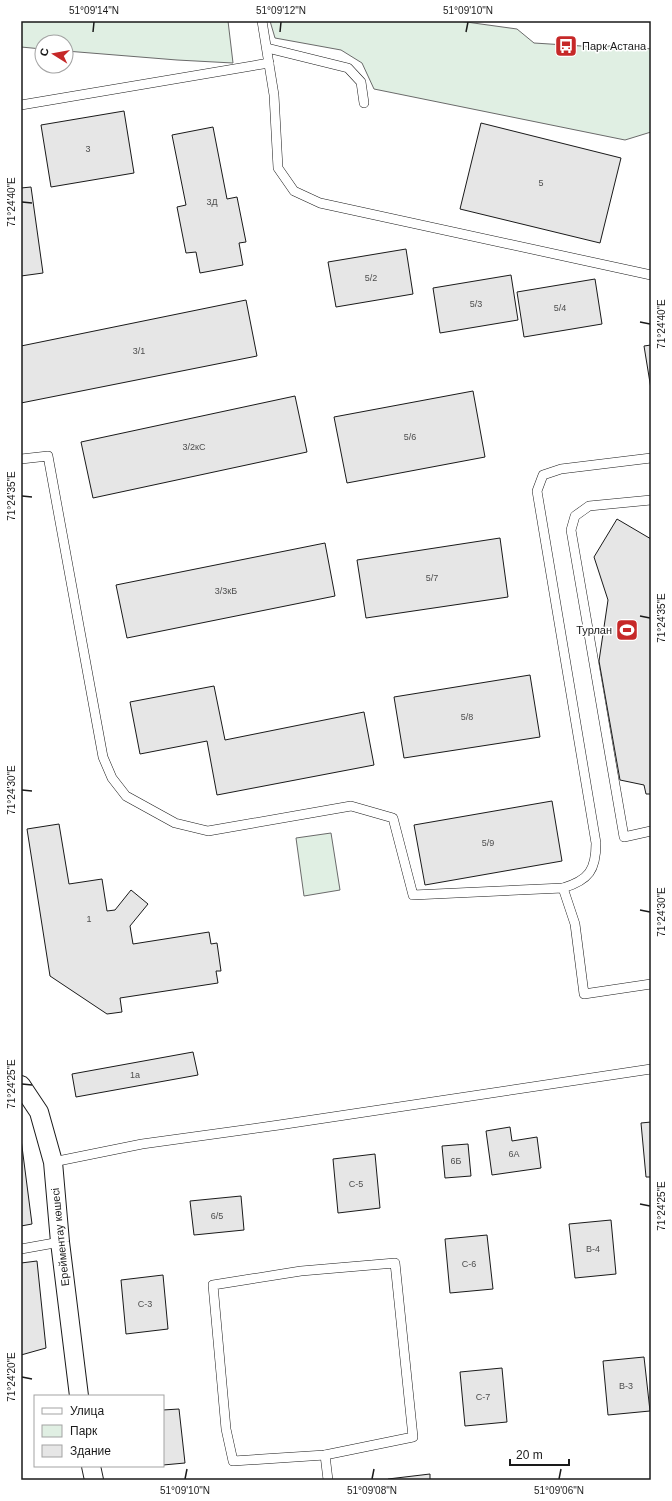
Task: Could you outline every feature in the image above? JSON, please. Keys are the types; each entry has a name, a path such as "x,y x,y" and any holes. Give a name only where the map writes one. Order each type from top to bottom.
{"street":[{"name":"Ерейментау көшесі","path":"21,1085 39,1112 53,1162 60,1242 79,1395"},
{"path":"91,1467 94,1480"}],"lane":[{"path":"262,21 274,96 278,168 294,191 320,202 651,275"},
{"path":"267,48 348,68 361,82 364,103"},
{"path":"21,105 269,63"},
{"path":"21,459 48,456 103,757 112,778 126,796 175,823 208,831 351,806 393,818 413,895 563,888 579,883 591,872 596,858 596,843 537,491 543,475 561,469 651,458"},
{"path":"651,500 589,506 575,516 571,530 624,837 651,831"},
{"path":"563,888 575,924 584,994 651,984"},
{"path":"53,1162 142,1144 279,1126 651,1069"},
{"path":"21,1249 60,1242"},
{"path":"395,1263 413,1437 325,1455 233,1461 226,1429 213,1285 301,1271 395,1263"},
{"path":"325,1455 328,1480"}],"green space":[{"path":"21,21 228,21 233,63 74,52 74,34 34,34 34,48 21,47"},
{"path":"270,21 459,21 517,29 534,43 597,47 622,45 651,49 651,132 625,140 374,89 362,63 341,50 275,38"},
{"path":"331,833 340,890 304,896 296,838"}],"building":[{"path":"124,111 134,173 51,187 41,125"},
{"path":"481,123 621,158 600,243 460,209"},
{"path":"213,127 227,199 237,197 246,242 239,243 243,265 200,273 196,252 186,253 177,207 186,205 172,135"},
{"path":"31,187 43,273 21,276 21,188"},
{"path":"406,249 413,294 336,307 328,262"},
{"path":"511,275 518,320 440,333 433,288"},
{"path":"595,279 602,324 524,337 517,292"},
{"path":"246,300 257,356 21,403 21,346"},
{"path":"651,345 651,389 644,346"},
{"path":"473,391 485,457 347,483 334,417"},
{"path":"295,396 307,452 93,498 81,442"},
{"name":"Турлан","path":"617,519 651,539 651,794 646,794 644,785 620,780 599,661 608,600 594,557"},
{"path":"500,538 508,597 366,618 357,560"},
{"path":"325,543 335,596 127,638 116,585"},
{"path":"530,675 540,737 404,758 394,697"},
{"path":"214,686 225,740 364,712 374,765 217,795 207,741 140,754 130,702"},
{"path":"552,801 562,861 425,885 414,825"},
{"path":"59,824 69,884 102,879 107,911 115,910 131,890 148,904 130,926 133,944 209,932 211,944 217,943 221,971 216,971 218,983 120,998 122,1012 107,1014 50,976 27,829"},
{"path":"193,1052 198,1075 76,1097 72,1074"},
{"path":"651,1122 651,1177 646,1177 641,1123"},
{"path":"510,1127 512,1141 537,1137 541,1168 492,1175 486,1131"},
{"path":"21,1139 32,1224 21,1226"},
{"path":"468,1144 471,1176 445,1178 442,1146"},
{"path":"375,1154 380,1208 338,1213 333,1159"},
{"path":"241,1196 244,1230 194,1235 190,1201"},
{"path":"611,1220 616,1274 575,1278 569,1224"},
{"path":"487,1235 493,1289 450,1293 445,1239"},
{"path":"37,1261 46,1348 21,1355 21,1263"},
{"path":"163,1275 168,1329 126,1334 121,1280"},
{"path":"644,1357 650,1411 608,1415 603,1361"},
{"path":"502,1368 507,1422 465,1426 460,1372"},
{"path":"179,1409 185,1463 164,1465 164,1410"},
{"path":"430,1474 430,1480 388,1480 388,1479"}],"place":[{"name":"Парк Астана","path":"566,46"},
{"name":"Турлан","path":"627,630"}]}
